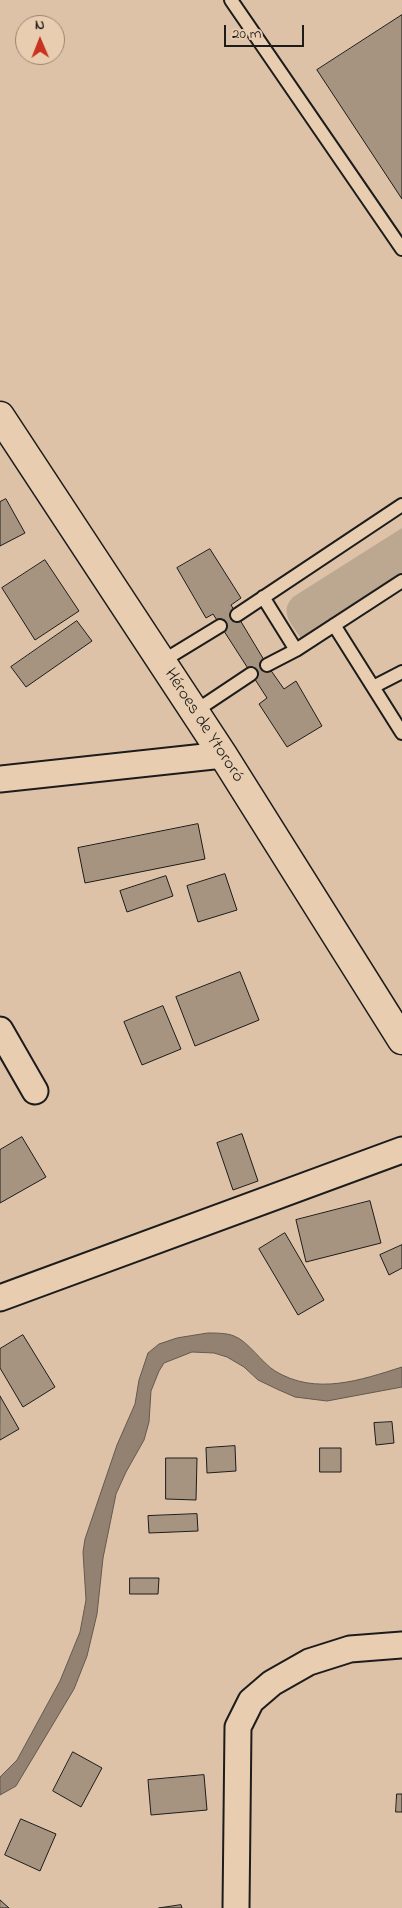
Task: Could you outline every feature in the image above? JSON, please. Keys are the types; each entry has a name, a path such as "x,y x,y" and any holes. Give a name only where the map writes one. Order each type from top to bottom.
{"main road":[{"name":"Héroes de Ytororó","path":"0,416 223,755 402,1040"}],"street":[{"path":"0,779 223,755"},
{"path":"0,1030 35,1092"},
{"path":"0,1298 402,1150"},
{"path":"236,1908 238,1727 251,1701 272,1683 309,1662 350,1648 402,1645"}],"lane":[{"path":"231,0 402,249"},
{"path":"237,615 402,504"},
{"path":"267,665 296,650 402,581"},
{"path":"264,598 296,650"},
{"path":"161,662 220,626"},
{"path":"334,626 402,733"},
{"path":"373,687 402,672"},
{"path":"194,712 251,674"}],"shaded area":[{"path":"402,528 402,585 302,640 288,619 287,608 293,597"},
{"path":"208,1333 234,1336 250,1347 275,1371 291,1379 306,1383 338,1383 371,1377 402,1367 402,1387 327,1401 295,1397 258,1380 244,1367 227,1357 214,1353 192,1352 164,1363 151,1391 149,1422 144,1440 116,1494 103,1558 97,1614 87,1656 74,1689 16,1786 0,1795 0,1777 17,1760 60,1681 80,1632 86,1600 83,1552 85,1539 117,1445 135,1404 139,1380 148,1353 159,1344 177,1338"}],"building":[{"path":"402,15 402,199 317,70"},
{"path":"6,499 25,533 0,546 0,502"},
{"path":"210,549 241,598 231,605 267,665 284,689 296,681 322,726 287,747 259,704 267,698 213,614 206,618 177,568"},
{"path":"45,560 79,611 35,640 2,588"},
{"path":"77,621 92,641 26,687 11,667"},
{"path":"198,824 205,859 85,883 78,848"},
{"path":"225,874 237,910 198,922 187,886"},
{"path":"166,876 173,896 127,912 120,891"},
{"path":"240,972 259,1020 195,1046 176,997"},
{"path":"163,1006 181,1049 142,1065 124,1022"},
{"path":"242,1134 258,1181 233,1190 217,1143"},
{"path":"22,1137 46,1177 0,1203 0,1150"},
{"path":"370,1201 381,1243 306,1262 296,1220"},
{"path":"285,1233 324,1300 298,1315 259,1249"},
{"path":"402,1245 402,1268 389,1275 380,1255"},
{"path":"23,1335 55,1387 23,1407 0,1368 0,1349"},
{"path":"0,1396 19,1429 0,1440"},
{"path":"392,1422 394,1443 376,1445 374,1423"},
{"path":"235,1446 236,1471 207,1473 206,1448"},
{"path":"320,1448 341,1448 341,1472 320,1472"},
{"path":"166,1458 197,1458 196,1500 166,1499"},
{"path":"197,1514 198,1531 149,1533 148,1516"},
{"path":"130,1578 159,1578 158,1594 130,1594"},
{"path":"73,1752 102,1768 81,1807 53,1791"},
{"path":"204,1775 207,1810 151,1815 148,1780"},
{"path":"397,1794 402,1794 402,1812 396,1812"},
{"path":"21,1819 56,1834 40,1871 5,1855"},
{"path":"0,1900 9,1908 0,1908"},
{"path":"181,1905 182,1908 159,1908"}]}
